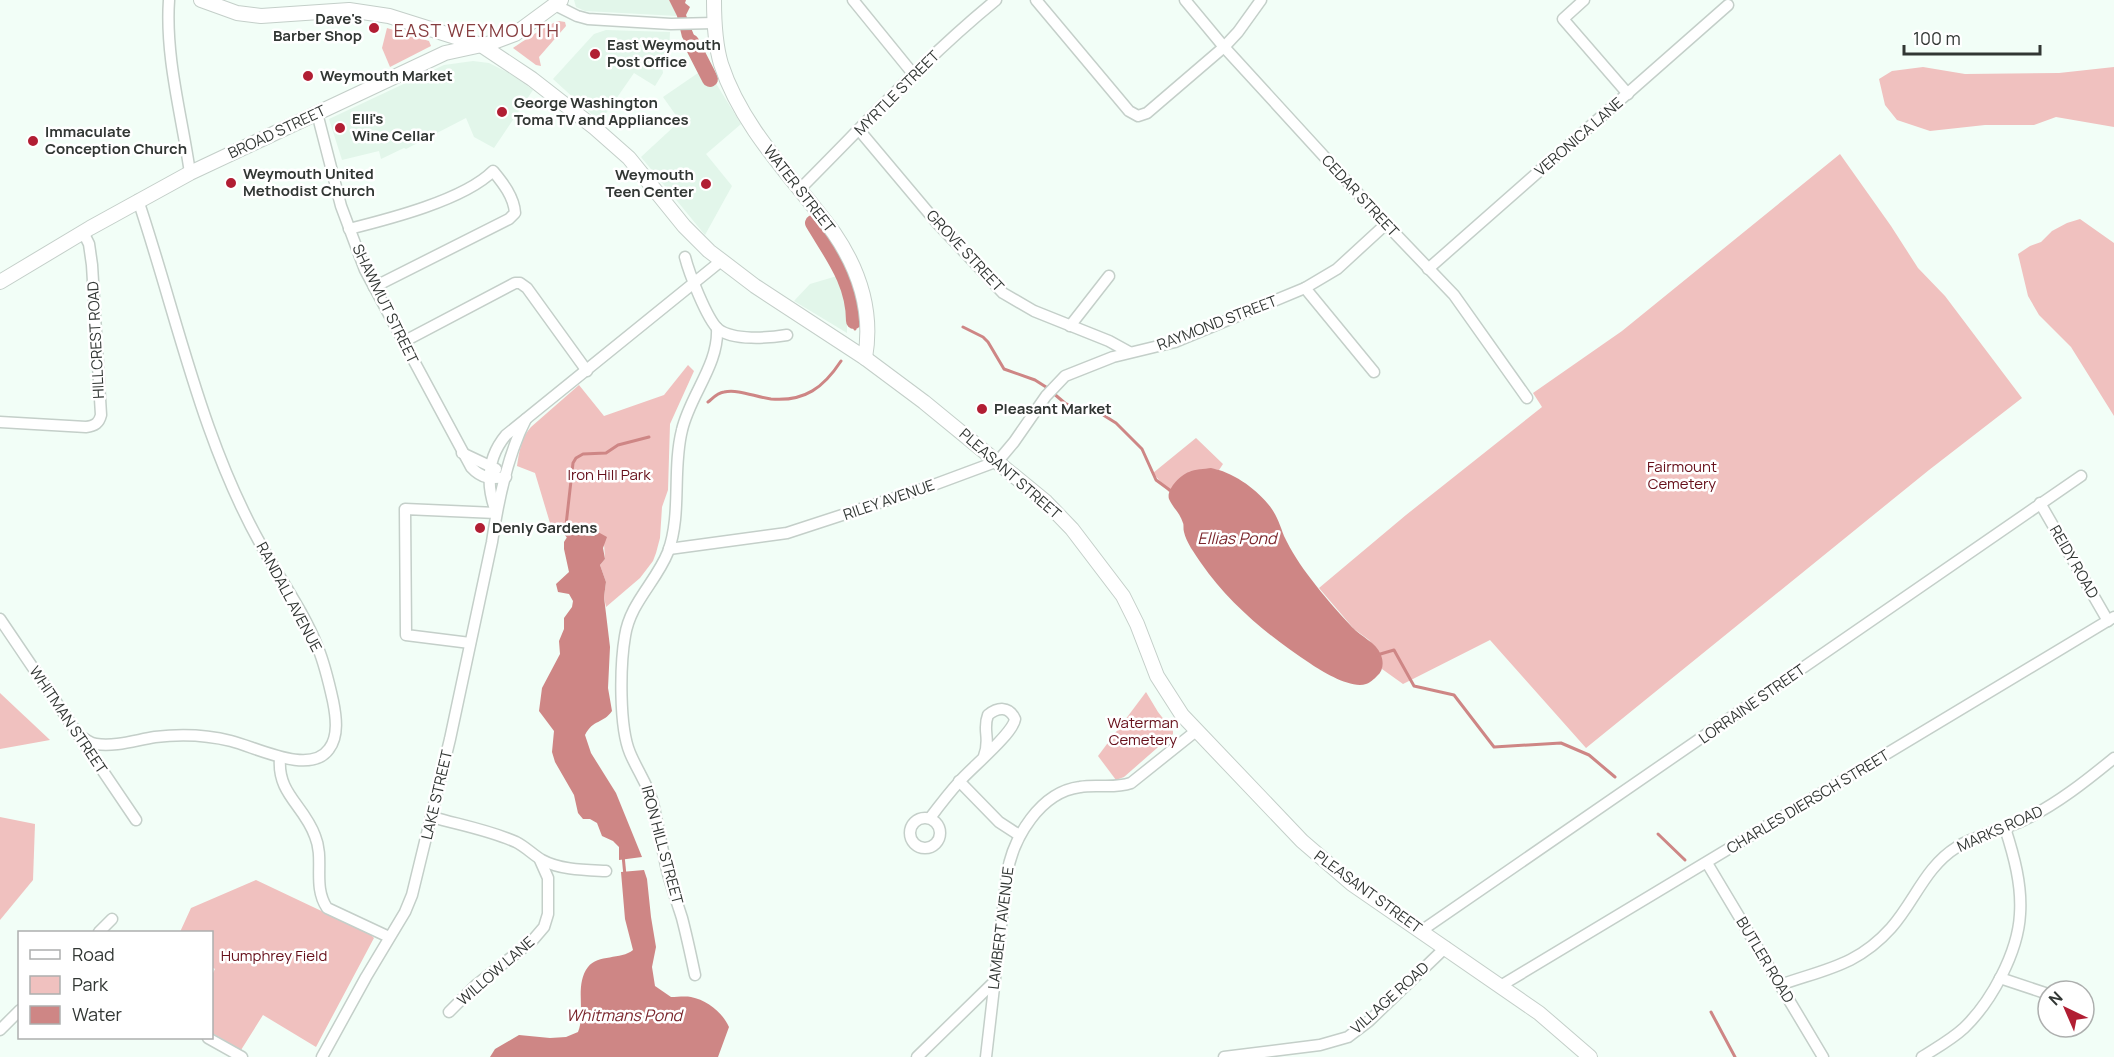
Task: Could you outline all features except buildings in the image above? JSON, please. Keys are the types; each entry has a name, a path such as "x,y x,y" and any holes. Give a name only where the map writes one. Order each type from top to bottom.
{"main road":[{"name":"PLEASANT STREET","path":"201,0 237,13 261,16 349,10 399,18 481,45 536,81 629,158 692,235 721,261 865,358 924,402 998,461 1062,518 1123,596 1137,624 1162,687 1196,731 1317,856 1352,884 1502,985 1546,1018 1590,1057"},
{"name":"WATER STREET","path":"714,0 707,24 732,90 755,130 845,249 856,273 868,323 865,358"},
{"name":"BROAD STREET","path":"0,282 138,200 190,173 445,54 515,34 558,3"}],"street":[{"path":"169,0 168,34 190,173"},
{"path":"853,0 914,75"},
{"name":"MYRTLE STREET","path":"800,189 914,75 968,23 996,0"},
{"path":"1036,0 1129,111 1138,116 1147,113 1224,46 1238,32 1261,0"},
{"name":"CEDAR STREET","path":"1185,0 1386,224 1454,295 1527,398"},
{"path":"1584,0 1563,19 1628,94"},
{"path":"558,3 577,16 588,19 707,24"},
{"name":"VERONICA LANE","path":"1428,269 1728,5"},
{"name":"SHAWMUT STREET","path":"317,113 349,229 374,287 462,452 477,474 489,471"},
{"name":"GROVE STREET","path":"859,130 938,224 997,288 1017,302 1109,341 1129,352"},
{"path":"349,229 410,212 474,187 493,171 506,188 515,208 515,213 509,219 485,233 374,287"},
{"name":"RANDALL AVENUE","path":"77,733 87,741 100,745 171,736 212,738 248,745 280,758 312,760 320,757 334,741 336,720 319,649 230,485 203,410 138,200"},
{"name":"RAYMOND STREET","path":"998,461 1058,381 1073,372 1129,352 1175,342 1305,288 1338,268 1386,224"},
{"name":"HILLCREST ROAD","path":"0,422 87,427 99,421 101,415 91,254 83,232"},
{"path":"685,257 693,285 717,328 729,334 756,337 787,335"},
{"path":"526,419 517,438 506,477 489,471 501,441 513,429 721,261"},
{"path":"1070,326 1109,276"},
{"path":"403,342 515,283 520,283 527,288 587,371"},
{"path":"1305,288 1374,372"},
{"name":"IRON HILL STREET","path":"695,975 652,802 644,780 630,754 623,721 623,653 627,625 638,601 658,572 669,549 681,432 693,399 716,351 717,328"},
{"name":"RILEY AVENUE","path":"669,549 780,535 928,487 998,461"},
{"name":"LAKE STREET","path":"489,471 491,500 496,513"},
{"name":"LORRAINE STREET","path":"1421,931 2081,476"},
{"name":"LAKE STREET","path":"322,1057 409,904 432,817 492,542 496,513 506,477"},
{"name":"REIDY ROAD","path":"2040,503 2111,619"},
{"path":"470,643 406,635 405,509 496,513"},
{"name":"CHARLES DIERSCH STREET","path":"1502,985 2111,619"},
{"name":"WHITMAN STREET","path":"0,620 136,820"},
{"name":"LAMBERT AVENUE","path":"986,1057 1010,857 1019,835 1044,805 1061,793 1079,787 1122,786 1131,783 1196,731"},
{"path":"930,819 959,782 984,756"},
{"path":"280,758 279,769 282,782 309,824 318,843 318,889 321,899 327,908 389,937"},
{"name":"MARKS ROAD","path":"1780,985 1838,967 1859,955 1891,928 1903,914 1927,873 1956,847 2044,810 2070,793 2114,758"},
{"path":"959,782 999,822 1019,835"},
{"path":"432,817 490,832 517,842 531,850 540,860 552,865 606,871"},
{"path":"1922,1057 1964,1028 1978,1012 2000,978 2014,944 2020,915 2016,870 2005,828"},
{"name":"WILLOW LANE","path":"449,1012 476,985 532,941 544,927 548,915 548,878 540,860"},
{"name":"BUTLER ROAD","path":"1707,863 1823,1057"},
{"path":"101,931 112,919"},
{"name":"VILLAGE ROAD","path":"1224,1057 1320,1045 1348,1037 1369,1021 1446,947"},
{"path":"2000,978 2036,990"},
{"path":"917,1057 994,982"},
{"path":"0,1030 18,1012"},
{"path":"210,1039 242,1057"}],"shaded area":[{"path":"574,0 669,0 677,16 585,11 576,7"},
{"path":"606,30 670,32 669,51 662,65 663,73 655,86 634,73 600,122 553,79 594,34"},
{"path":"473,61 489,63 511,74 533,90 494,148 474,137 466,118 406,149 381,159 379,151 342,160 329,119 444,65"},
{"path":"698,73 707,80 712,77 741,124 706,154 732,186 705,235 641,157 680,121 663,97"},
{"path":"837,276 847,303 847,333 794,301 810,284"}],"green space":[{"path":"559,21 565,22 566,26 539,57 541,66 536,65 513,48 543,28"},
{"path":"387,28 429,41 431,46 390,67 382,48"},
{"path":"1923,67 1965,74 2059,73 2114,67 2114,127 2056,117 2034,125 1985,125 1930,131 1897,120 1885,105 1879,79 1892,71"},
{"name":"Fairmount Cemetery","path":"1840,154 1918,268 1945,296 2022,398 1929,470 1586,748 1490,640 1403,684 1382,669 1381,655 1369,640 1354,629 1319,588 1406,515 1542,407 1533,393 1622,331"},
{"path":"2080,219 2114,243 2114,416 2071,347 2039,315 2028,296 2018,254 2041,242 2052,231"},
{"name":"Iron Hill Park","path":"688,365 694,371 670,424 668,490 662,507 660,538 656,553 640,578 606,607 604,597 606,582 600,565 605,559 604,543 596,535 553,533 535,473 517,466 521,445 531,427 579,385 604,416 664,395"},
{"path":"1196,438 1223,464 1219,470 1197,470 1185,476 1169,492 1153,473"},
{"name":"Waterman Cemetery","path":"1146,692 1173,734 1124,777 1116,780 1098,756"},
{"path":"0,693 50,740 0,749"},
{"path":"0,817 35,824 33,880 0,920"},
{"name":"Humphrey Field","path":"256,880 370,934 374,938 316,1047 263,1015 241,1050 213,1034 213,973 215,969 213,968 213,931 180,931 191,908"}],"water":[{"path":"669,0 686,0 685,3 690,7 686,15 699,48 701,63 682,37 677,16"},
{"name":"Ellias Pond","path":"1211,468 1242,481 1262,498 1278,519 1290,547 1311,579 1352,627 1379,650 1382,658 1381,672 1372,681 1360,685 1353,684 1337,679 1316,667 1252,619 1212,578 1189,544 1182,519 1169,499 1170,491 1178,479 1194,470"},
{"path":"598,532 607,537 603,548 605,559 600,565 606,582 604,597 610,647 608,688 612,711 591,726 585,735 591,753 616,793 642,857 619,860 619,847 602,836 597,823 590,819 583,819 578,813 574,795 555,762 552,752 554,731 539,711 542,688 560,654 559,641 564,629 564,618 572,607 573,601 569,594 558,592 556,584 569,572 564,542 569,534 594,536"},
{"name":"Whitmans Pond","path":"644,870 656,947 652,967 655,986 671,997 691,997 703,1001 723,1017 729,1027 718,1057 490,1057 495,1049 519,1035 550,1038 566,1037 578,1032 582,982 588,967 598,960 633,950 625,919 621,872"}],"waterway":[{"path":"691,42 710,79"},
{"path":"813,223 841,269 850,294 854,321"},
{"path":"855,329 854,321 858,321"},
{"path":"963,327 988,342 1004,369 1035,380 1066,404 1100,413 1116,423 1142,449 1156,480 1171,491"},
{"path":"708,402 719,393 730,391 771,399 804,395 828,378 841,361"},
{"path":"570,539 566,534 566,525 573,463 576,458 583,454 606,453 618,445 649,437"},
{"path":"1377,655 1394,650 1414,686 1454,695 1494,747 1561,743 1589,755 1615,777"},
{"path":"1658,834 1685,860"},
{"path":"623,855 625,876"},
{"path":"1711,1012 1735,1057"}],"place":[{"name":"Dave's Barber Shop","path":"374,28"},
{"name":"East Weymouth Post Office","path":"595,54"},
{"name":"Weymouth Market","path":"308,76"},
{"name":"George Washington Toma TV and Appliances","path":"502,112"},
{"name":"Elli's Wine Cellar","path":"340,128"},
{"name":"Immaculate Conception Church","path":"33,141"},
{"name":"Weymouth United Methodist Church","path":"231,183"},
{"name":"Weymouth Teen Center","path":"706,184"},
{"name":"Pleasant Market","path":"982,409"},
{"name":"Denly Gardens","path":"480,528"}],"district":[{"name":"EAST WEYMOUTH","path":"477,31"}]}
